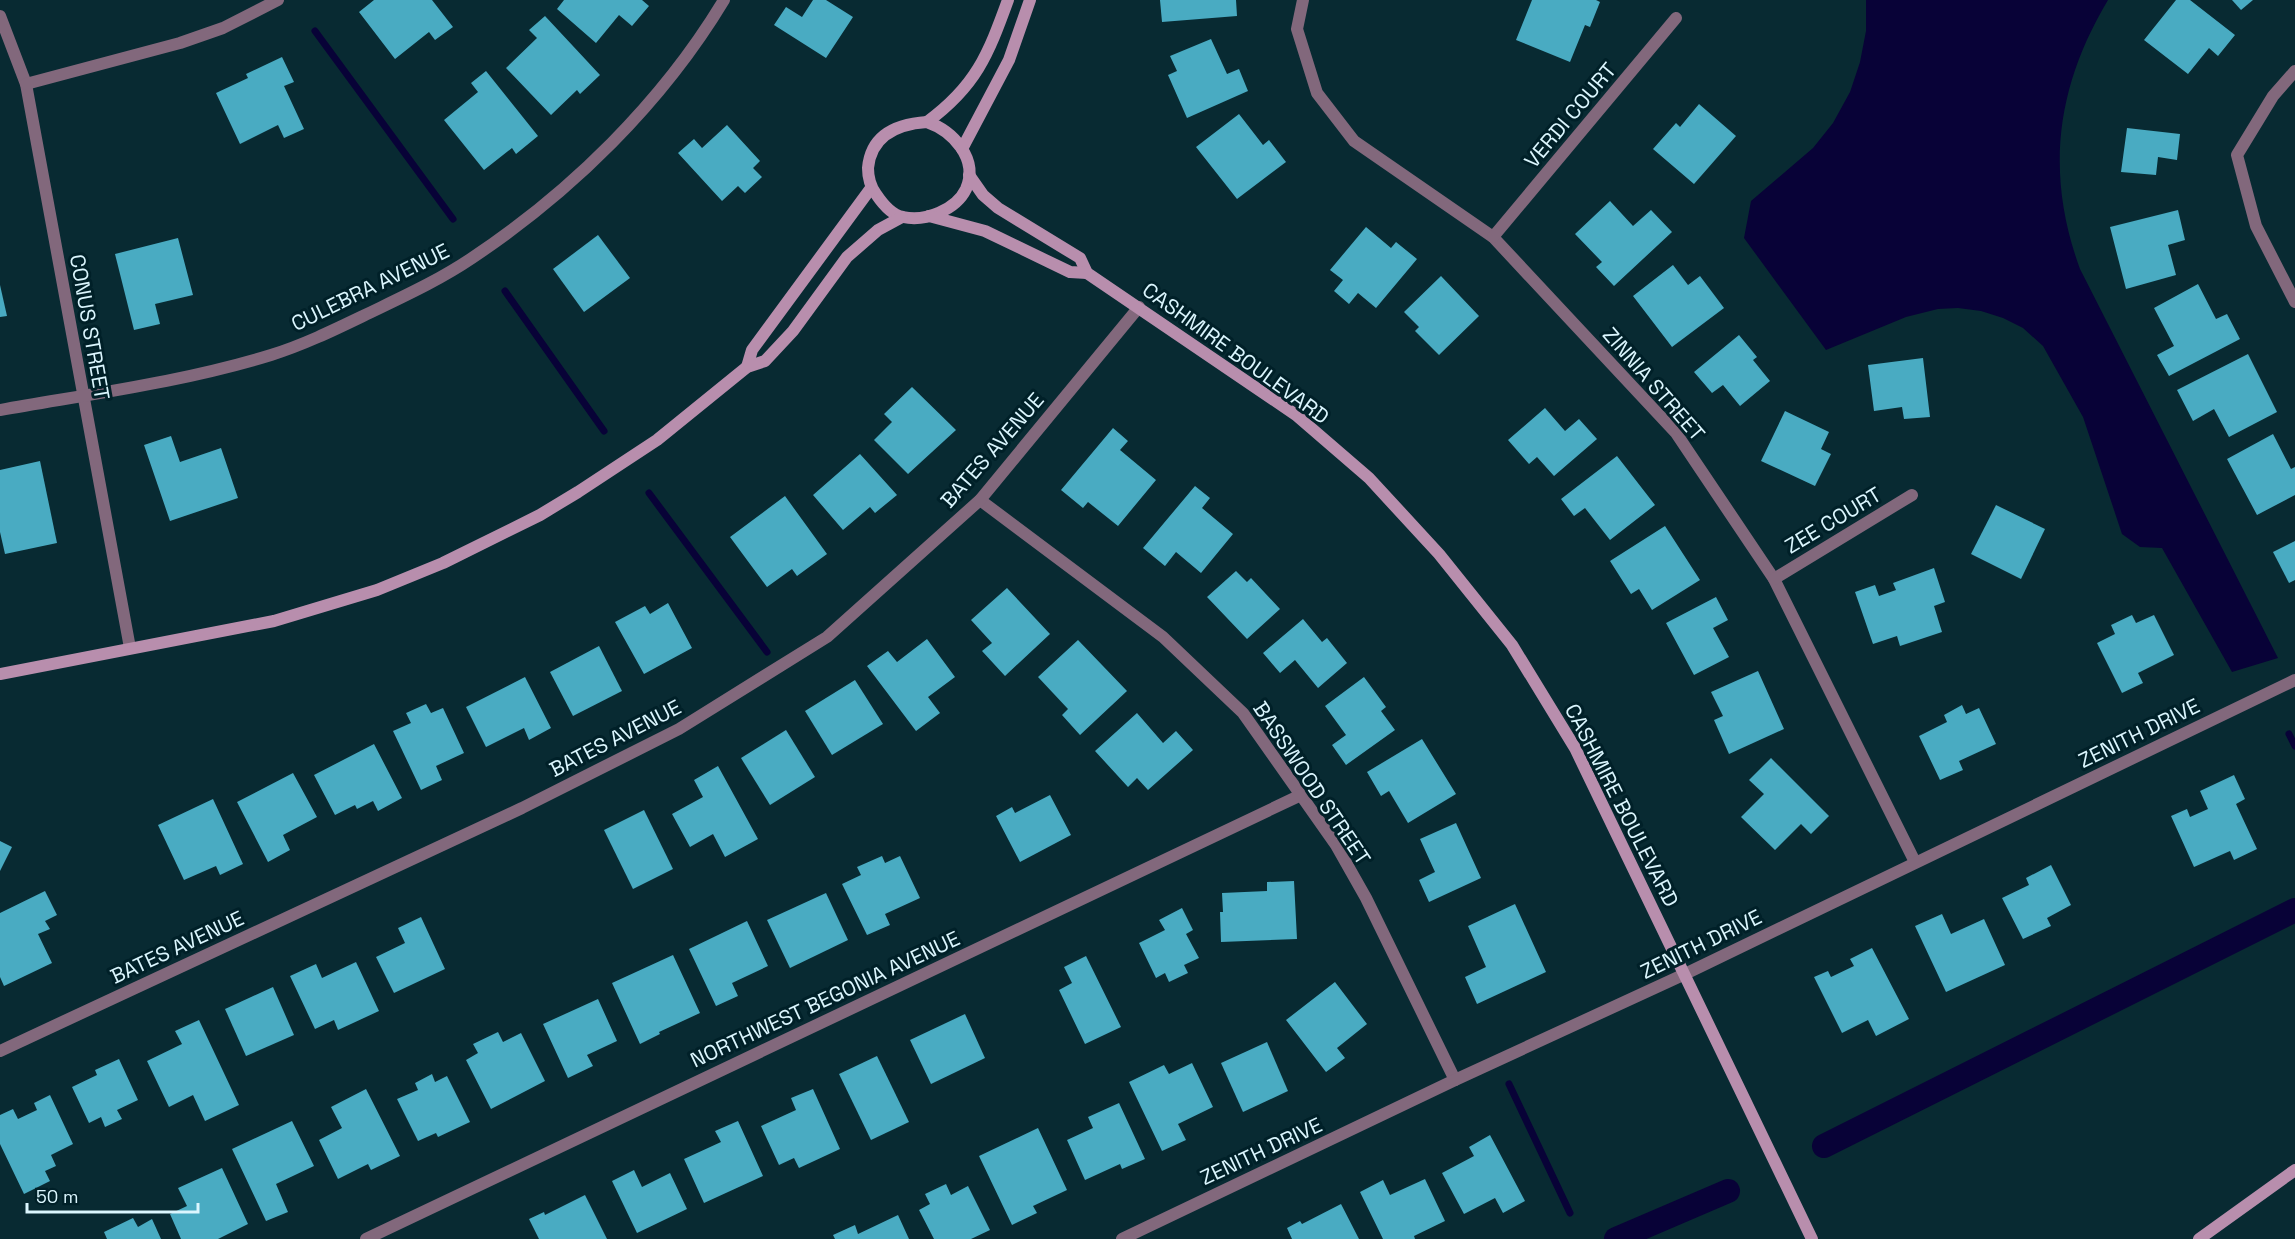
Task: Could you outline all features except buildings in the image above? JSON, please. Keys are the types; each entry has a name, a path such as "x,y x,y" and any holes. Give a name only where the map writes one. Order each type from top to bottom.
{"street":[{"path":"26,84 180,43 223,28 278,0"},
{"name":"CULEBRA AVENUE","path":"0,410 198,374 273,354 324,334 429,284 470,259 541,208 601,152 651,101 687,58 724,0"},
{"path":"927,122 948,106 968,84 988,52 1008,0"},
{"path":"962,149 1009,60 1030,0"},
{"name":"ZINNIA STREET","path":"1303,0 1297,28 1317,93 1354,141 1493,237 1676,433 1774,579 1915,862"},
{"name":"CONUS STREET","path":"0,16 26,84 130,648"},
{"name":"VERDI COURT","path":"1493,237 1676,18"},
{"path":"2295,71 2273,96 2237,155 2256,226 2295,302"},
{"path":"0,674 274,621 377,590 443,563 540,515 657,440 747,367 765,361 794,331 833,275 861,243 878,230 902,217 929,216 945,210 957,201 966,189 969,175 962,149 952,135 940,126 927,122 897,127 881,137 872,149 868,174 871,188 891,212 902,217"},
{"name":"CASHMIRE BOULEVARD","path":"969,175 983,195 998,208 1080,258 1088,273 1296,415 1369,478 1439,554 1512,645 1575,748 1812,1239"},
{"path":"747,367 752,350 871,188"},
{"name":"CASHMIRE BOULEVARD","path":"929,216 985,231 1070,272 1088,273"},
{"name":"BATES AVENUE","path":"0,1052 511,813 679,729 827,637 980,500 1139,307"},
{"name":"ZEE COURT","path":"1774,579 1912,495"},
{"name":"BASSWOOD STREET","path":"980,500 1163,637 1243,713 1336,845 1366,898 1455,1080"},
{"name":"ZENITH DRIVE","path":"1122,1239 1455,1080 1685,974 2295,680"},
{"name":"NORTHWEST BEGONIA AVENUE","path":"366,1239 1301,795"},
{"path":"2199,1239 2295,1170"}],"shaded area":[{"path":"1866,0 2108,0 2090,33 2077,65 2067,98 2061,131 2062,199 2069,233 2080,269 2278,658 2232,672 2162,548 2140,547 2122,534 2083,417 2043,346 2023,328 1981,311 1958,308 1938,309 1906,317 1826,350 1744,238 1751,201 1813,148 1833,123 1850,92 1860,62 1866,31"}],"waterway":[{"path":"315,31 453,219"},
{"path":"505,291 604,431"},
{"path":"649,493 767,652"},
{"path":"2289,734 2295,746"},
{"path":"1824,1146 2295,910"},
{"path":"1509,1084 1570,1213"},
{"path":"1616,1239 1728,1191"}]}
